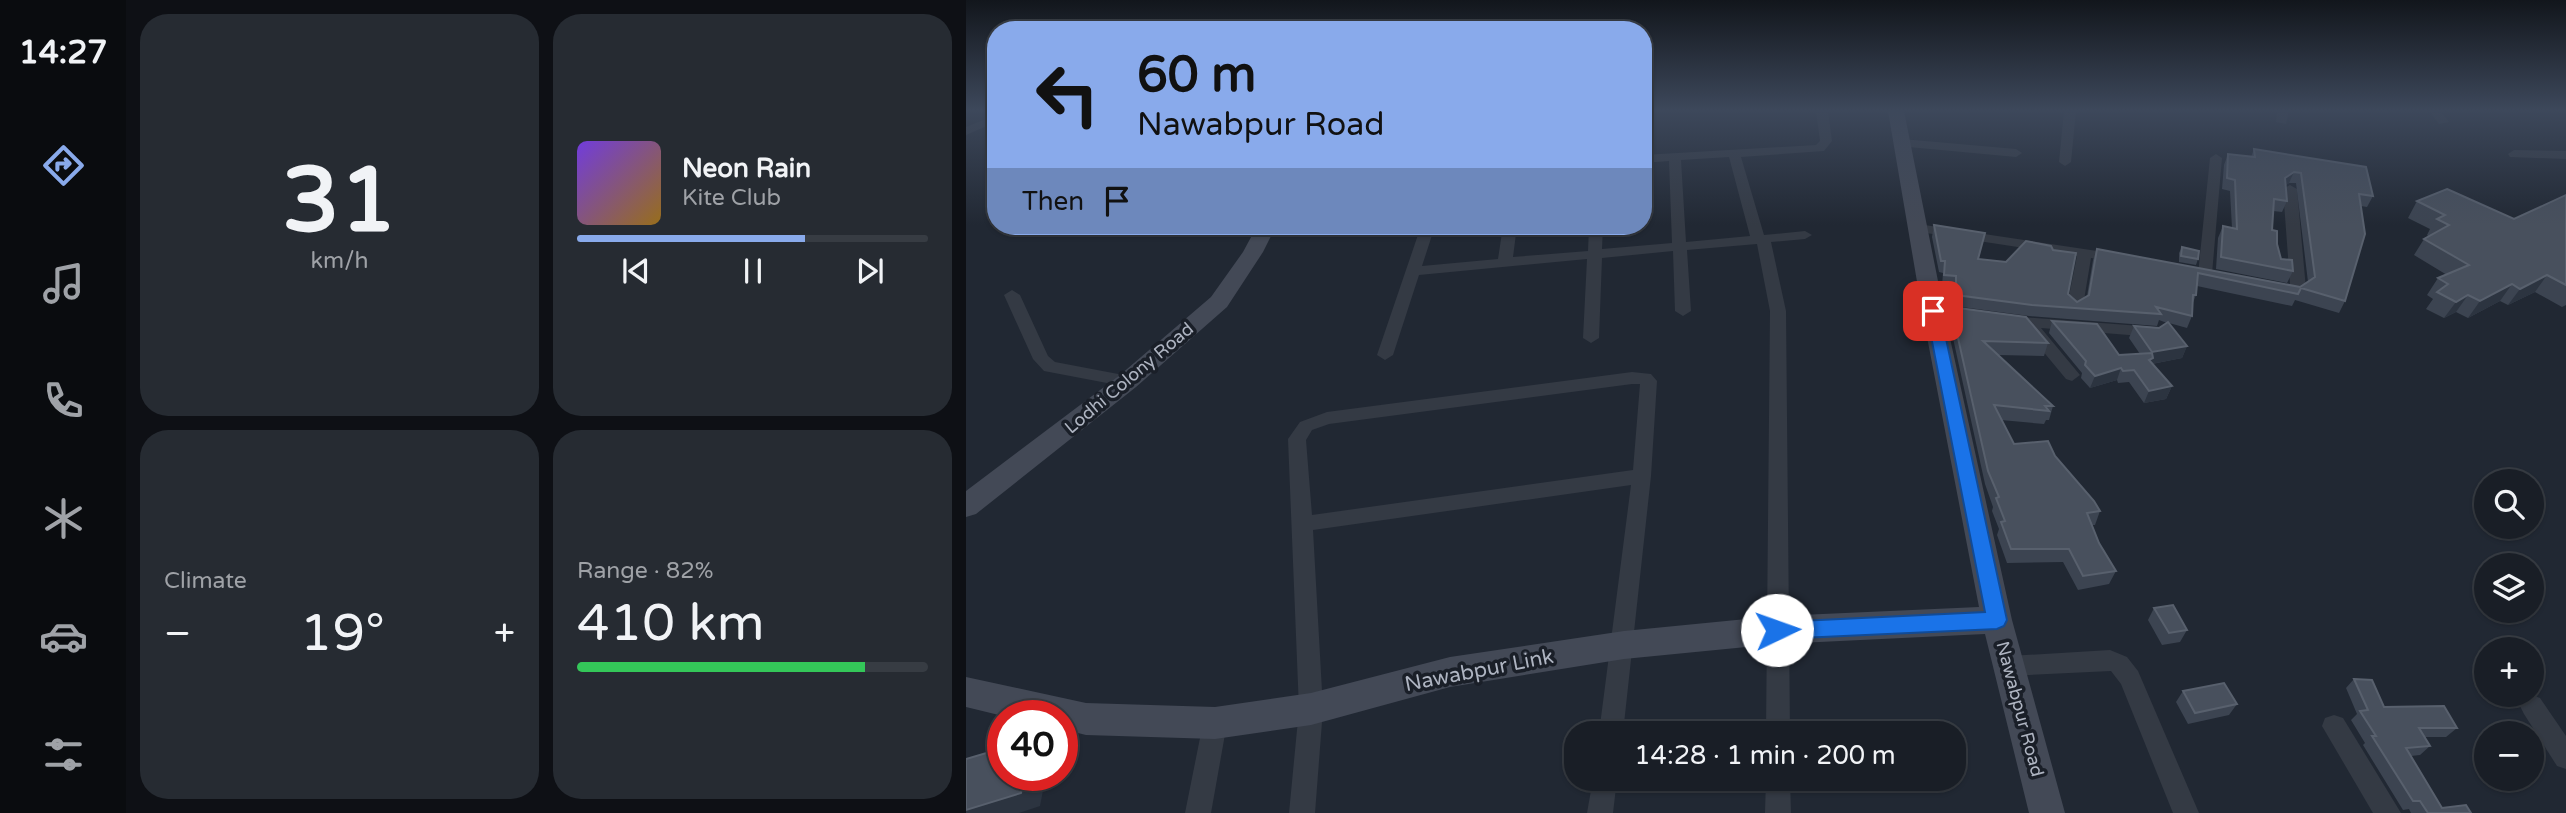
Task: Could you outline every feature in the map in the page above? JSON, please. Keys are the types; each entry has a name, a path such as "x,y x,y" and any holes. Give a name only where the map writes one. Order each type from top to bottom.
{"street":[{"path":"1652,158 1804,149"},
{"name":"Nawabpur Road","path":"1903,149 1918,229 1940,312 1997,620 2047,813"},
{"path":"1965,149 2016,153"},
{"path":"2065,162 2066,149"},
{"path":"1734,153 1761,239 1777,311 1778,721"},
{"path":"2514,154 2566,155"},
{"path":"1675,157 1683,311"},
{"path":"2204,274 2216,158"},
{"path":"2264,286 2288,291 2298,289 2290,189"},
{"path":"1918,229 2138,262"},
{"name":"Lodhi Colony Road","path":"966,506 1128,381 1219,303 1262,235"},
{"path":"1385,355 1425,235"},
{"path":"1505,262 1509,235"},
{"path":"1591,338 1596,235"},
{"path":"1413,271 1805,235"},
{"path":"2076,306 2085,252"},
{"path":"1012,295 1041,359 1050,367 1128,381"},
{"path":"1987,318 2029,324 2154,332"},
{"path":"2029,324 2072,375"},
{"path":"1302,813 1311,709 1297,439 1306,426 1327,418 1645,378 1650,386 1643,476 1613,721"},
{"path":"1303,524 1643,476"},
{"name":"Nawabpur Link","path":"966,692 1086,719 1215,723 1311,709 1450,672 1624,645 1777,630 1997,620"},
{"path":"2008,666 2100,659 2119,664 2130,678 2186,813"},
{"path":"2533,707 2566,757"},
{"path":"1198,813 1215,723"},
{"path":"2334,726 2388,813"},
{"path":"1600,813 1603,791"},
{"path":"1778,791 1778,813"}],"building":[{"path":"2254,149 2366,167 2373,196 2359,194 2365,234 2345,301 2301,288 2298,294 2198,273 2192,316 2156,307 2161,314 2032,305 1956,295 1956,276 1944,275 1945,261 1941,261 1934,225 1985,233 1978,259 2006,262 2026,241 2051,246 2053,250 2076,253 2068,294 2077,302 2089,295 2097,249 2300,287 2315,277 2301,173 2294,172 2285,178 2287,201 2274,199 2272,230 2277,231 2281,259 2292,260 2293,271 2221,257 2223,226 2237,229 2235,180 2227,178 2228,154 2255,157"},
{"path":"2447,189 2514,219 2566,195 2566,285 2547,275 2520,289 2512,284 2480,301 2468,295 2456,302 2437,292 2448,284 2438,278 2469,265 2424,239 2449,225 2437,219 2445,215 2417,201"},
{"path":"2182,247 2199,251 2198,259 2181,256"},
{"path":"1951,307 2026,317 2048,343 1983,341 2053,406 2045,406 2049,411 1994,405 2014,444 2048,441 2055,456 2094,501 2100,511 2087,513 2099,543 2116,571 2083,576 2069,549 2011,549 2001,522 2005,521 1996,498 1999,497 1988,471"},
{"path":"2052,321 2097,324 2119,355 2152,353 2153,358 2149,360 2172,386 2149,391 2134,370 2123,371 2121,368 2095,376 2085,365 2086,361"},
{"path":"2168,322 2187,346 2152,352 2134,326 2159,328"},
{"path":"2173,605 2187,630 2169,633 2154,608"},
{"path":"2354,679 2372,680 2384,707 2444,706 2457,728 2419,728 2430,746 2406,748 2442,808 2466,805 2471,813 2428,813 2420,801 2413,801 2372,736 2376,736 2360,711 2368,710"},
{"path":"2224,683 2237,704 2195,713 2183,691"},
{"path":"987,753 987,791 1021,793 966,810 966,759"}],"route":[{"path":"1777,630 1997,620 1933,311"}]}
